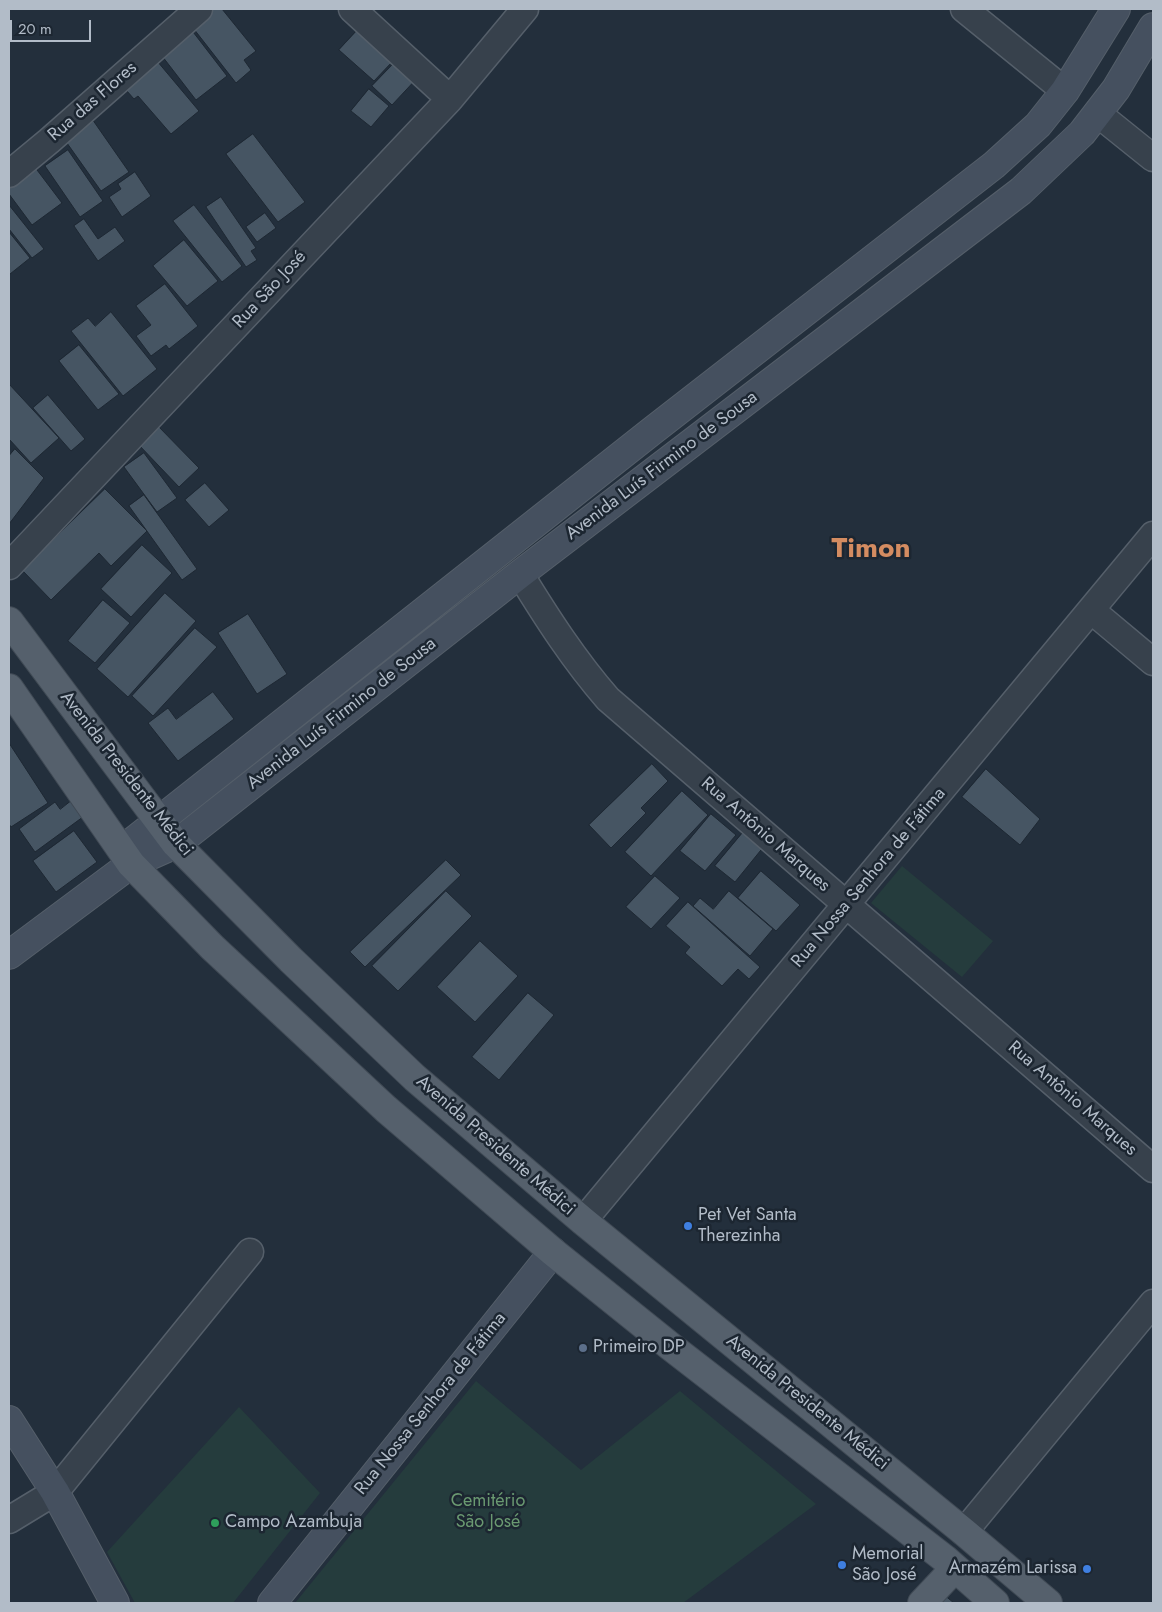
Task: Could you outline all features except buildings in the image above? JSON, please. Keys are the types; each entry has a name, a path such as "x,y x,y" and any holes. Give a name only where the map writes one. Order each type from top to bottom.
{"main road":[{"name":"Avenida Luís Firmino de Sousa","path":"127,857 158,821 652,431 994,165 1038,125 1065,91 1116,9"},
{"name":"Avenida Luís Firmino de Sousa","path":"127,857 176,844 520,574 1021,191 1082,133 1116,89 1153,27"},
{"path":"873,259 895,286"},
{"path":"652,431 673,457"},
{"name":"Avenida Presidente Médici","path":"9,621 176,844 291,960 415,1078 583,1221 697,1312 1048,1603"},
{"name":"Avenida Presidente Médici","path":"9,688 127,857 212,947 386,1109 553,1252 670,1346 945,1559 995,1603"},
{"path":"9,955 127,857"},
{"path":"386,1109 415,1078"},
{"name":"Rua Nossa Senhora de Fátima","path":"272,1603 553,1252"},
{"path":"670,1346 697,1312"},
{"path":"9,1420 54,1492 115,1603"},
{"path":"922,1603 955,1568"}],"street":[{"name":"Rua das Flores","path":"9,174 199,9"},
{"path":"352,9 450,99"},
{"name":"Rua São José","path":"9,566 450,99 525,9"},
{"path":"964,9 1065,91"},
{"path":"1098,113 1153,158"},
{"name":"Rua Nossa Senhora de Fátima","path":"583,1221 1153,535"},
{"name":"Rua Antônio Marques","path":"520,574 561,639 585,673 608,699 1153,1169"},
{"path":"1091,610 1153,662"},
{"path":"9,1520 54,1492 250,1252"},
{"path":"964,1532 1153,1303"}],"green space":[{"path":"902,866 993,941 962,977 871,903"},
{"name":"Cemitério São José","path":"476,1381 581,1470 680,1391 816,1504 683,1603 295,1603"},
{"name":"Campo Azambuja","path":"239,1407 320,1493 233,1603 135,1603 107,1552"}],"place":[{"name":"Pet Vet Santa Therezinha","path":"688,1226"},
{"name":"Primeiro DP","path":"583,1348"},
{"name":"Campo Azambuja","path":"215,1523"},
{"name":"Memorial São José","path":"842,1565"},
{"name":"Armazém Larissa","path":"1087,1569"}],"district":[{"name":"Timon","path":"871,550"}]}
